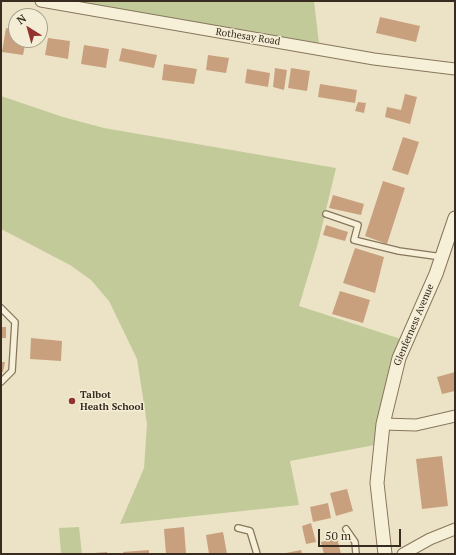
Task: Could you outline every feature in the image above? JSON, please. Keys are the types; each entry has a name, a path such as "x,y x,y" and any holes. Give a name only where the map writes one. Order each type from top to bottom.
{"street":[{"name":"Rothesay Road","path":"41,1 367,58 455,69"},
{"name":"Glenferness Avenue","path":"385,554 377,483 383,424 399,358 442,257 455,218"},
{"path":"383,424 416,425 455,416"},
{"path":"403,554 430,539 455,529"}],"lane":[{"path":"326,214 358,225 354,240 399,251 442,257"},
{"path":"1,308 15,322 12,371 1,382"},
{"path":"238,528 250,532 257,554"},
{"path":"346,530 355,542 356,554"}],"green space":[{"path":"69,1 314,1 319,43"},
{"path":"1,96 63,117 104,128 336,168 318,243 299,306 407,341 380,444 290,461 299,505 120,524 144,468 147,424 137,359 109,301 91,280 70,265 1,229"},
{"path":"79,527 82,554 61,554 59,528"}],"building":[{"path":"380,17 420,26 416,42 376,33"},
{"path":"6,28 8,28 8,48 24,48 23,55 2,52"},
{"path":"48,38 70,41 68,59 45,55 46,48 48,48"},
{"path":"84,45 109,49 106,68 81,64"},
{"path":"122,48 157,55 154,68 119,61"},
{"path":"208,55 229,58 226,73 206,70"},
{"path":"164,64 197,69 194,84 162,80"},
{"path":"275,68 287,70 284,90 273,87"},
{"path":"291,68 310,71 307,91 288,88"},
{"path":"247,69 270,73 268,87 245,83"},
{"path":"320,84 357,90 355,103 318,97"},
{"path":"405,94 417,97 410,124 385,117 387,107 401,110"},
{"path":"358,102 366,103 364,113 355,111"},
{"path":"403,137 419,142 408,175 392,170"},
{"path":"383,181 405,188 387,244 365,236"},
{"path":"333,195 364,204 361,215 329,208"},
{"path":"326,225 348,232 345,241 323,235"},
{"path":"355,248 384,257 375,293 343,283"},
{"path":"340,291 370,300 363,323 332,314"},
{"path":"1,327 6,327 6,338 1,338"},
{"path":"31,338 62,341 61,361 30,359"},
{"path":"1,362 5,362 3,372 1,372"},
{"path":"455,372 455,391 442,394 437,377"},
{"path":"442,456 448,506 422,509 416,459"},
{"path":"347,489 353,511 336,516 330,493"},
{"path":"328,503 331,518 313,522 310,507"},
{"path":"311,523 316,542 306,544 302,526"},
{"path":"184,527 186,554 166,554 164,529"},
{"path":"223,532 227,554 209,554 206,535"},
{"path":"337,538 341,554 324,554 321,542"},
{"path":"149,550 149,554 124,554 123,552"},
{"path":"301,550 302,554 286,554 286,553"},
{"path":"107,552 107,554 94,554 94,553"}],"place":[{"name":"Talbot Heath School","path":"72,401"}]}
